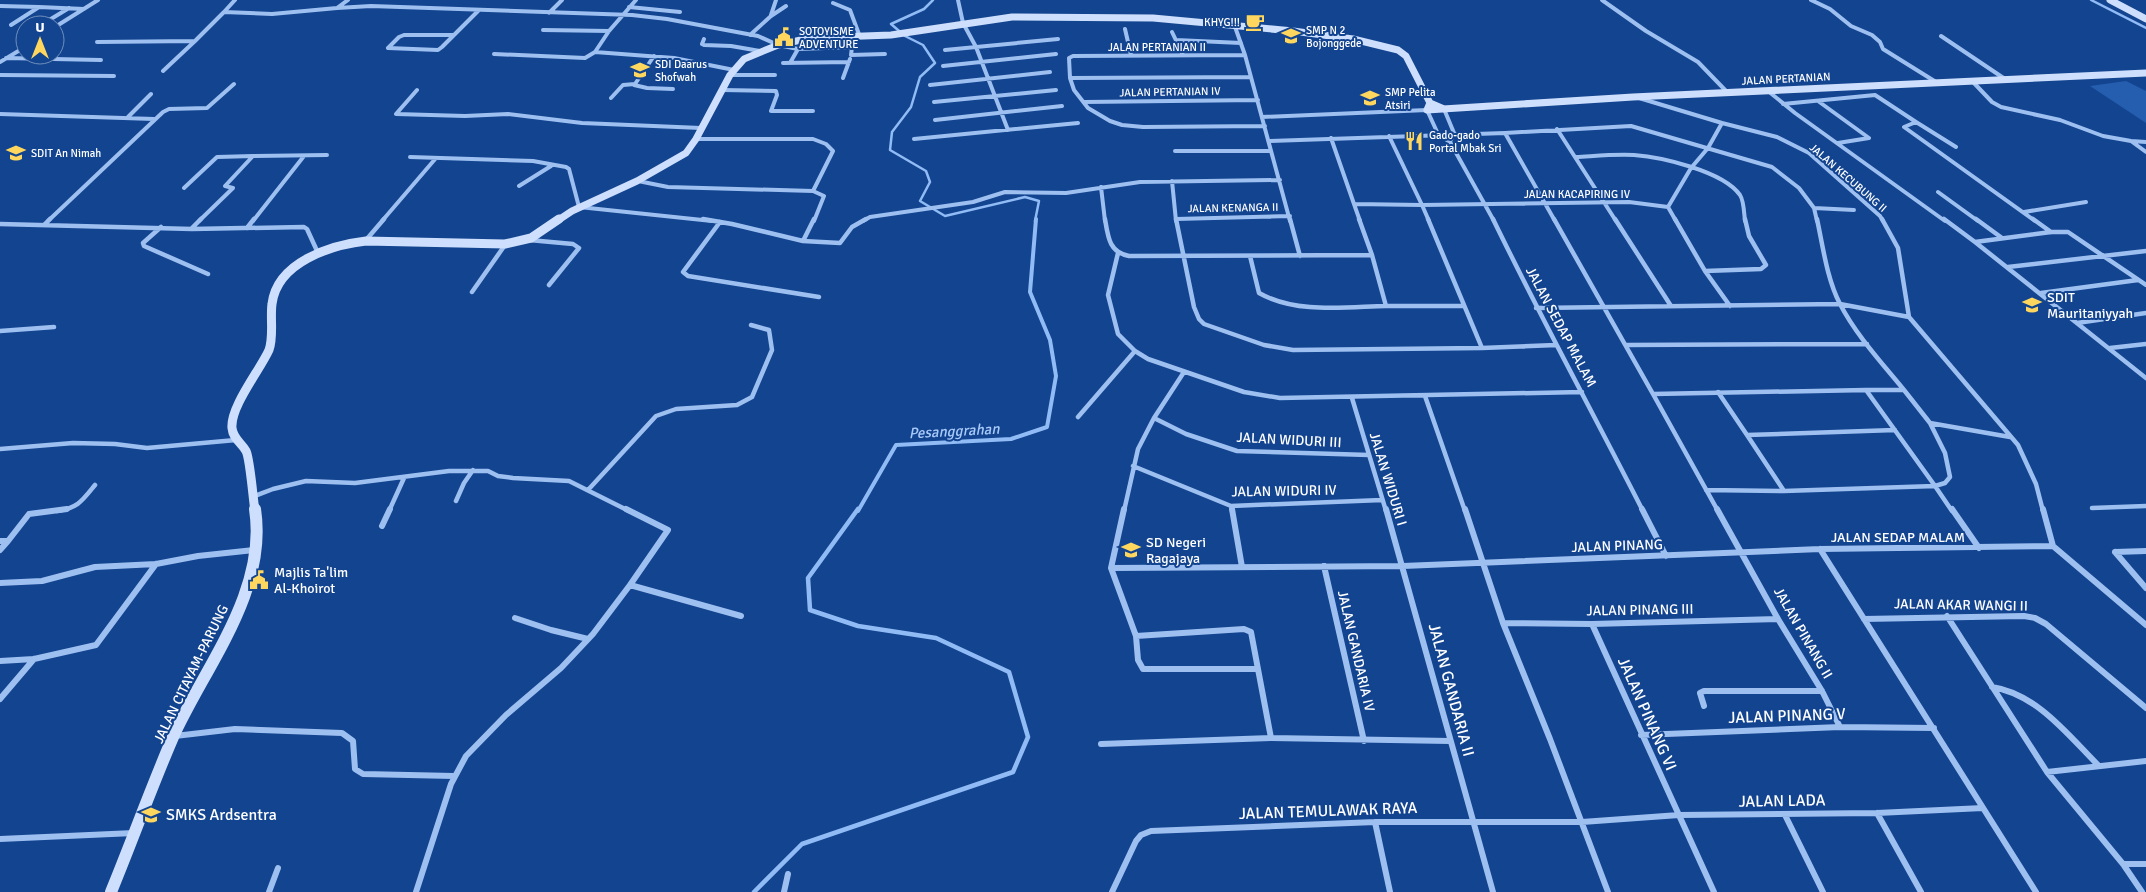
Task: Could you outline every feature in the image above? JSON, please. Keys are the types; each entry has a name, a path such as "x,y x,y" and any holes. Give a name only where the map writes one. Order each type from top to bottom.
{"street":[{"path":"65,21 98,0"},
{"path":"163,71 236,0"},
{"path":"337,8 348,0"},
{"path":"549,12 562,0"},
{"path":"494,54 585,58 595,52 609,31 636,0"},
{"path":"771,16 776,0"},
{"path":"958,0 963,23 976,47 1008,130"},
{"path":"1602,0 1646,31 1698,62 1728,93"},
{"path":"1811,0 1830,9 1851,26 1872,35 1880,42 1883,49 1936,82"},
{"path":"2110,0 2146,19"},
{"path":"834,3 850,10 857,38 852,47 844,78"},
{"path":"0,6 84,9"},
{"path":"224,12 272,14 371,6 622,15 666,19 750,35 766,39 778,45 798,49 852,47"},
{"path":"750,35 771,16 786,6"},
{"path":"11,25 40,7"},
{"path":"630,7 680,12"},
{"path":"57,15 69,8"},
{"path":"454,35 404,35 399,37 388,48 436,50 442,47 454,35 478,11"},
{"name":"JALAN CITAYAM-PARUNG","path":"112,892 174,736 230,632 250,576 256,550 258,529 246,451 236,440 232,428 234,412 270,348 272,302 282,280 302,260 349,243 366,240 506,244 526,240 579,207 637,181 686,153 696,139 732,73 744,59 778,45 810,38 857,38 891,35 1012,17 1153,18 1234,24 1353,39 1398,50 1406,56 1429,106"},
{"path":"1234,24 1258,100 1300,256"},
{"path":"1125,29 1131,55"},
{"path":"543,30 609,31"},
{"path":"1172,32 1183,55"},
{"path":"1941,36 2007,80"},
{"path":"945,50 1058,39"},
{"path":"704,40 702,44 704,46 731,46 760,51"},
{"path":"1176,40 1241,43"},
{"path":"97,42 195,41"},
{"path":"790,63 798,49"},
{"path":"595,52 654,56 732,73 776,75"},
{"path":"0,62 15,53"},
{"path":"850,55 885,54"},
{"path":"943,66 1056,54"},
{"name":"JALAN PERTANIAN II","path":"1070,78 1069,58 1080,56 1245,55"},
{"path":"634,85 654,56"},
{"path":"6,58 101,60"},
{"path":"783,63 849,62"},
{"path":"930,85 1050,72"},
{"name":"JALAN PERTANIAN","path":"1444,109 1633,97 2146,73"},
{"path":"0,75 114,76"},
{"path":"1251,77 1070,78 1074,90 1098,116 1122,125 1265,126"},
{"path":"1973,82 1992,102 2001,107 2060,120 2104,136 2146,142"},
{"path":"45,224 154,119 169,110 207,108 234,84"},
{"path":"611,98 623,85 673,89"},
{"path":"416,90 396,114 465,116 508,114 582,123 701,128"},
{"path":"722,90 776,91 777,95 771,111 813,111"},
{"path":"934,102 1056,90"},
{"path":"1768,91 1783,104 2008,266 2146,378"},
{"path":"128,117 151,94"},
{"path":"1783,104 1875,95 1956,147"},
{"name":"JALAN KECUBUNG II","path":"1633,97 1776,137 1809,153 1880,216 1898,248 1909,317"},
{"name":"JALAN PERTANIAN IV","path":"1084,102 1258,100"},
{"path":"1818,101 1851,123 1869,138 1838,143"},
{"path":"935,120 1062,106"},
{"path":"1262,117 1429,106 1444,109 1454,133 1450,142 1438,134 1429,106"},
{"path":"0,114 154,119"},
{"path":"1916,122 1904,127 2051,232"},
{"path":"914,139 1078,123"},
{"path":"1722,123 1708,148 1691,168 1668,208 1705,271 1730,306"},
{"path":"1269,141 1631,126 1772,167 1799,188 1814,208 1831,280 1840,304 1867,344 1930,423 1945,453 1950,477 1945,483 1935,486 1784,491 1706,490"},
{"path":"1558,129 1670,306"},
{"name":"JALAN PINANG II","path":"1505,132 1778,618 1822,690 1840,727"},
{"path":"1389,136 1422,205 1482,348"},
{"path":"1331,138 1372,255 1386,306"},
{"path":"696,139 813,140 826,144 833,151 813,191"},
{"path":"2131,141 2146,152"},
{"name":"JALAN SEDAP MALAM","path":"1450,142 1486,204 1536,308 1582,392 1666,556"},
{"path":"1176,151 1272,151"},
{"path":"184,188 217,157 327,155"},
{"path":"1576,157 1633,155 1691,168 1728,182 1742,198 1742,213 1748,234 1766,266 1761,269 1705,271"},
{"path":"192,229 233,188 225,186 253,156"},
{"path":"247,228 304,156"},
{"path":"410,157 533,161 569,169 579,207 661,214 720,222 803,241 840,243 852,227 860,221 973,202 1005,192 1066,192 1172,181 1280,180"},
{"path":"366,240 436,158"},
{"path":"519,186 551,166"},
{"path":"637,181 668,187 813,191 823,194 824,196 803,241"},
{"path":"1172,181 1176,218 1194,307 1199,319 1214,328 1264,345 1293,350 1482,348 1556,345"},
{"path":"1101,187 1110,236 1118,254 1108,295 1118,334 1135,351 1148,359 1244,392 1280,398 1582,392"},
{"path":"1938,192 2002,238"},
{"name":"JALAN KACAPIRING IV","path":"1354,204 1629,202 1668,208"},
{"path":"2024,212 2086,202"},
{"path":"1814,208 1854,210"},
{"name":"JALAN KENANGA II","path":"1176,218 1290,216"},
{"path":"720,222 686,267 684,272 688,276 819,297"},
{"path":"0,224 192,229 304,227 307,229 318,254"},
{"path":"162,227 145,241 144,246 208,274"},
{"path":"1975,242 2051,232 2068,232 2146,285"},
{"path":"526,240 573,244 579,248 549,286"},
{"path":"472,292 506,244"},
{"path":"2008,266 2146,251"},
{"path":"1118,254 1129,256 1372,255"},
{"path":"1250,256 1260,293 1272,301 1298,305 1464,306"},
{"path":"2041,293 2138,280"},
{"path":"1536,308 1840,304 1909,317 2018,445 2036,484 2053,546 2146,625"},
{"path":"2077,322 2146,313"},
{"path":"588,490 656,416 676,409 737,405 752,397 772,350 769,330 751,325"},
{"path":"0,331 54,327"},
{"path":"1626,345 1867,344"},
{"path":"2110,348 2146,344"},
{"path":"1078,417 1135,351"},
{"path":"1184,372 1154,418 1138,449 1111,568 1136,636 1140,665 1143,669 1258,669"},
{"path":"1866,390 1979,548"},
{"path":"1653,394 1904,390"},
{"path":"1718,392 1784,491"},
{"path":"1425,396 1484,564 1502,623 1608,892"},
{"name":"JALAN WIDURI I","path":"1352,398 1403,566"},
{"name":"JALAN WIDURI III","path":"1154,418 1186,434 1237,451 1369,455"},
{"path":"1930,423 2010,436"},
{"path":"1747,435 1895,430"},
{"path":"0,449 73,443 115,444 147,448 236,440"},
{"name":"JALAN WIDURI IV","path":"1133,466 1231,506 1382,500"},
{"path":"252,498 273,489 306,481 355,483 404,478 449,470 488,471 498,476 513,478 569,481 668,530 630,585 588,639 561,668 506,715 466,756 454,776 416,892"},
{"path":"456,501 464,483 473,470"},
{"path":"382,526 404,478"},
{"path":"0,550 29,514 70,509 80,503 95,485"},
{"path":"1231,506 1242,567"},
{"path":"2092,508 2146,506"},
{"path":"0,541 8,541"},
{"name":"JALAN SEDAP MALAM","path":"1743,553 1820,549 2053,546"},
{"path":"1820,549 2036,892"},
{"path":"0,583 42,581 95,567 156,564 198,556 256,550"},
{"path":"2146,551 2115,552 2146,588"},
{"name":"JALAN PINANG","path":"1111,568 1403,566 1743,553"},
{"path":"0,662 89,648 98,644 156,564"},
{"name":"JALAN GANDARIA IV","path":"1324,566 1364,741"},
{"name":"JALAN GANDARIA II","path":"1403,566 1472,822 1493,892"},
{"path":"630,585 741,616"},
{"path":"1947,616 2048,772 2123,864 2142,892"},
{"name":"JALAN AKAR WANGI II","path":"1864,619 1947,616 2024,616 2035,618 2046,624 2146,708"},
{"path":"515,618 588,639"},
{"name":"JALAN PINANG III","path":"1502,623 1592,624 1778,618"},
{"name":"JALAN PINANG VI","path":"1592,624 1714,892"},
{"path":"1136,636 1248,630 1251,632 1270,738"},
{"path":"0,699 34,658"},
{"path":"1992,687 2011,690 2034,704 2098,765"},
{"path":"1704,706 1700,693 1704,690 1822,690"},
{"name":"JALAN PINANG V","path":"1641,734 1840,727 1934,728"},
{"path":"174,736 235,729 342,733 354,741 353,762 355,769 364,774 454,776"},
{"path":"1101,744 1270,738 1450,741"},
{"path":"2048,772 2146,761"},
{"name":"JALAN LADA","path":"1582,822 1678,815 1877,813 1984,808"},
{"path":"1877,813 1921,892"},
{"path":"1785,815 1824,892"},
{"path":"1375,822 1390,892"},
{"name":"JALAN TEMULAWAK RAYA","path":"1112,892 1136,841 1141,835 1151,831 1375,822 1582,822"},
{"path":"0,838 136,832"},
{"path":"2123,864 2146,864"},
{"path":"269,892 278,868"},
{"path":"784,892 788,874"}],"shaded area":[{"path":"2126,81 2146,91 2146,123 2090,86"}],"waterway":[{"name":"Pesanggrahan","path":"933,0 924,9 891,24 905,36 923,45 935,63 920,77 911,107 892,132 890,150 926,171 930,182 920,201 945,216 1025,197 1039,201 1035,221"},
{"path":"2091,0 2146,28"},
{"name":"Pesanggrahan","path":"858,511 896,445 1011,439 1047,427 1056,376 1050,340 1030,292 1036,219"},
{"name":"Pesanggrahan","path":"754,892 802,844 1013,772 1028,737 1009,672 936,638 858,626 810,610 808,578 858,509"}],"place":[{"name":"KHYG!!!","path":"1255,22"},
{"name":"SMP N 2 Bojonggede","path":"1291,36"},
{"name":"SOTOYISME ADVENTURE","path":"784,37"},
{"name":"SDI Daarus Shofwah","path":"640,70"},
{"name":"SMP Pelita Atsiri","path":"1370,98"},
{"name":"Gado-gado Portal Mbak Sri","path":"1414,141"},
{"name":"SDIT An Nimah","path":"16,153"},
{"name":"SDIT Mauritaniyyah","path":"2032,305"},
{"name":"SD Negeri Ragajaya","path":"1131,550"},
{"name":"Majlis Ta'lim Al-Khoirot","path":"259,580"},
{"name":"SMKS Ardsentra","path":"151,815"}]}
